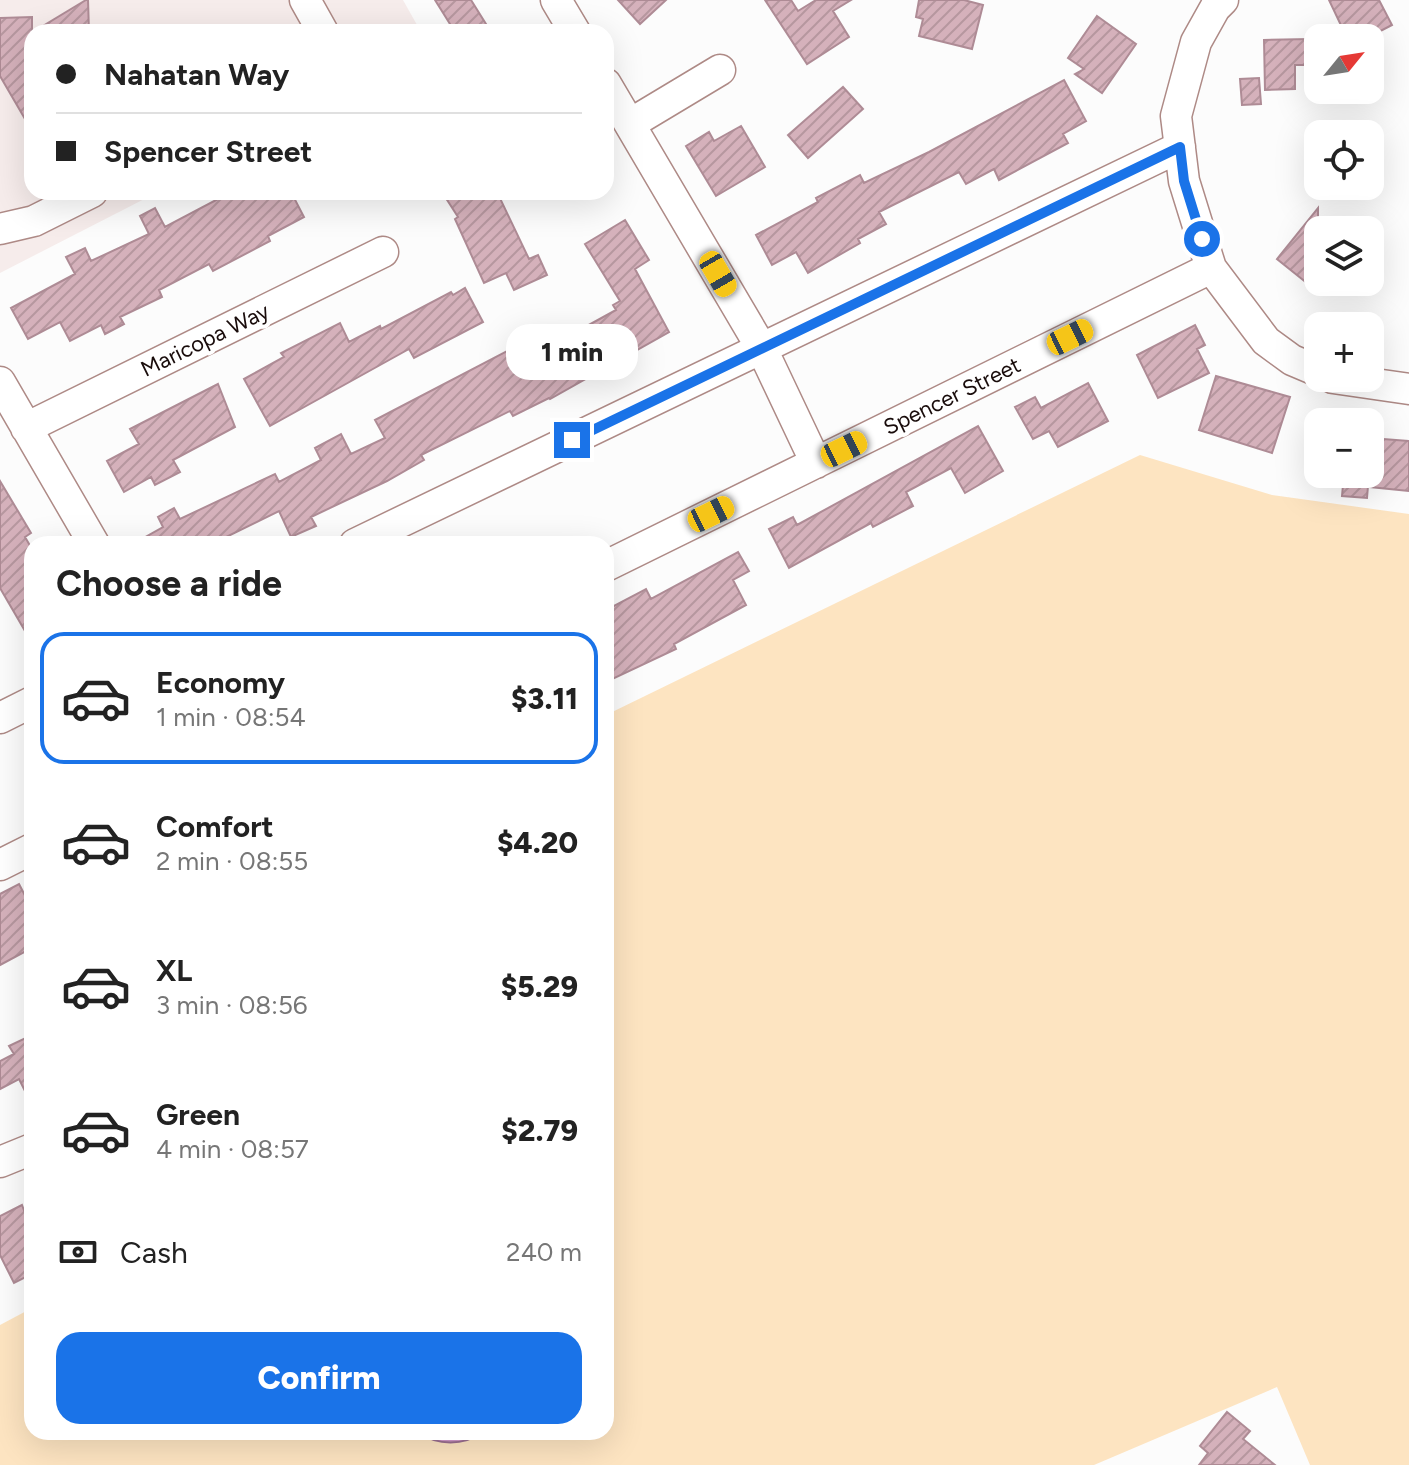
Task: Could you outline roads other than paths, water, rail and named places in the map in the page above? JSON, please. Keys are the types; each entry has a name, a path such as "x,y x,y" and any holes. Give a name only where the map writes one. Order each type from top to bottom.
{"street":[{"path":"305,0 318,24"},
{"path":"556,0 570,24"},
{"path":"1223,0 1215,8 1196,42 1176,116 1184,181 1211,268 1266,341 1304,365"},
{"path":"630,124 720,70"},
{"path":"614,97 762,349 816,463"},
{"path":"372,536 1180,147"},
{"path":"0,229 34,221 76,200"},
{"name":"Maricopa Way","path":"26,428 383,252"},
{"name":"Spencer Street","path":"614,562 1211,268"},
{"path":"0,382 89,536"},
{"path":"1384,385 1409,389"},
{"path":"0,718 24,706"},
{"path":"0,865 24,853"},
{"path":"0,1162 24,1152"}]}
